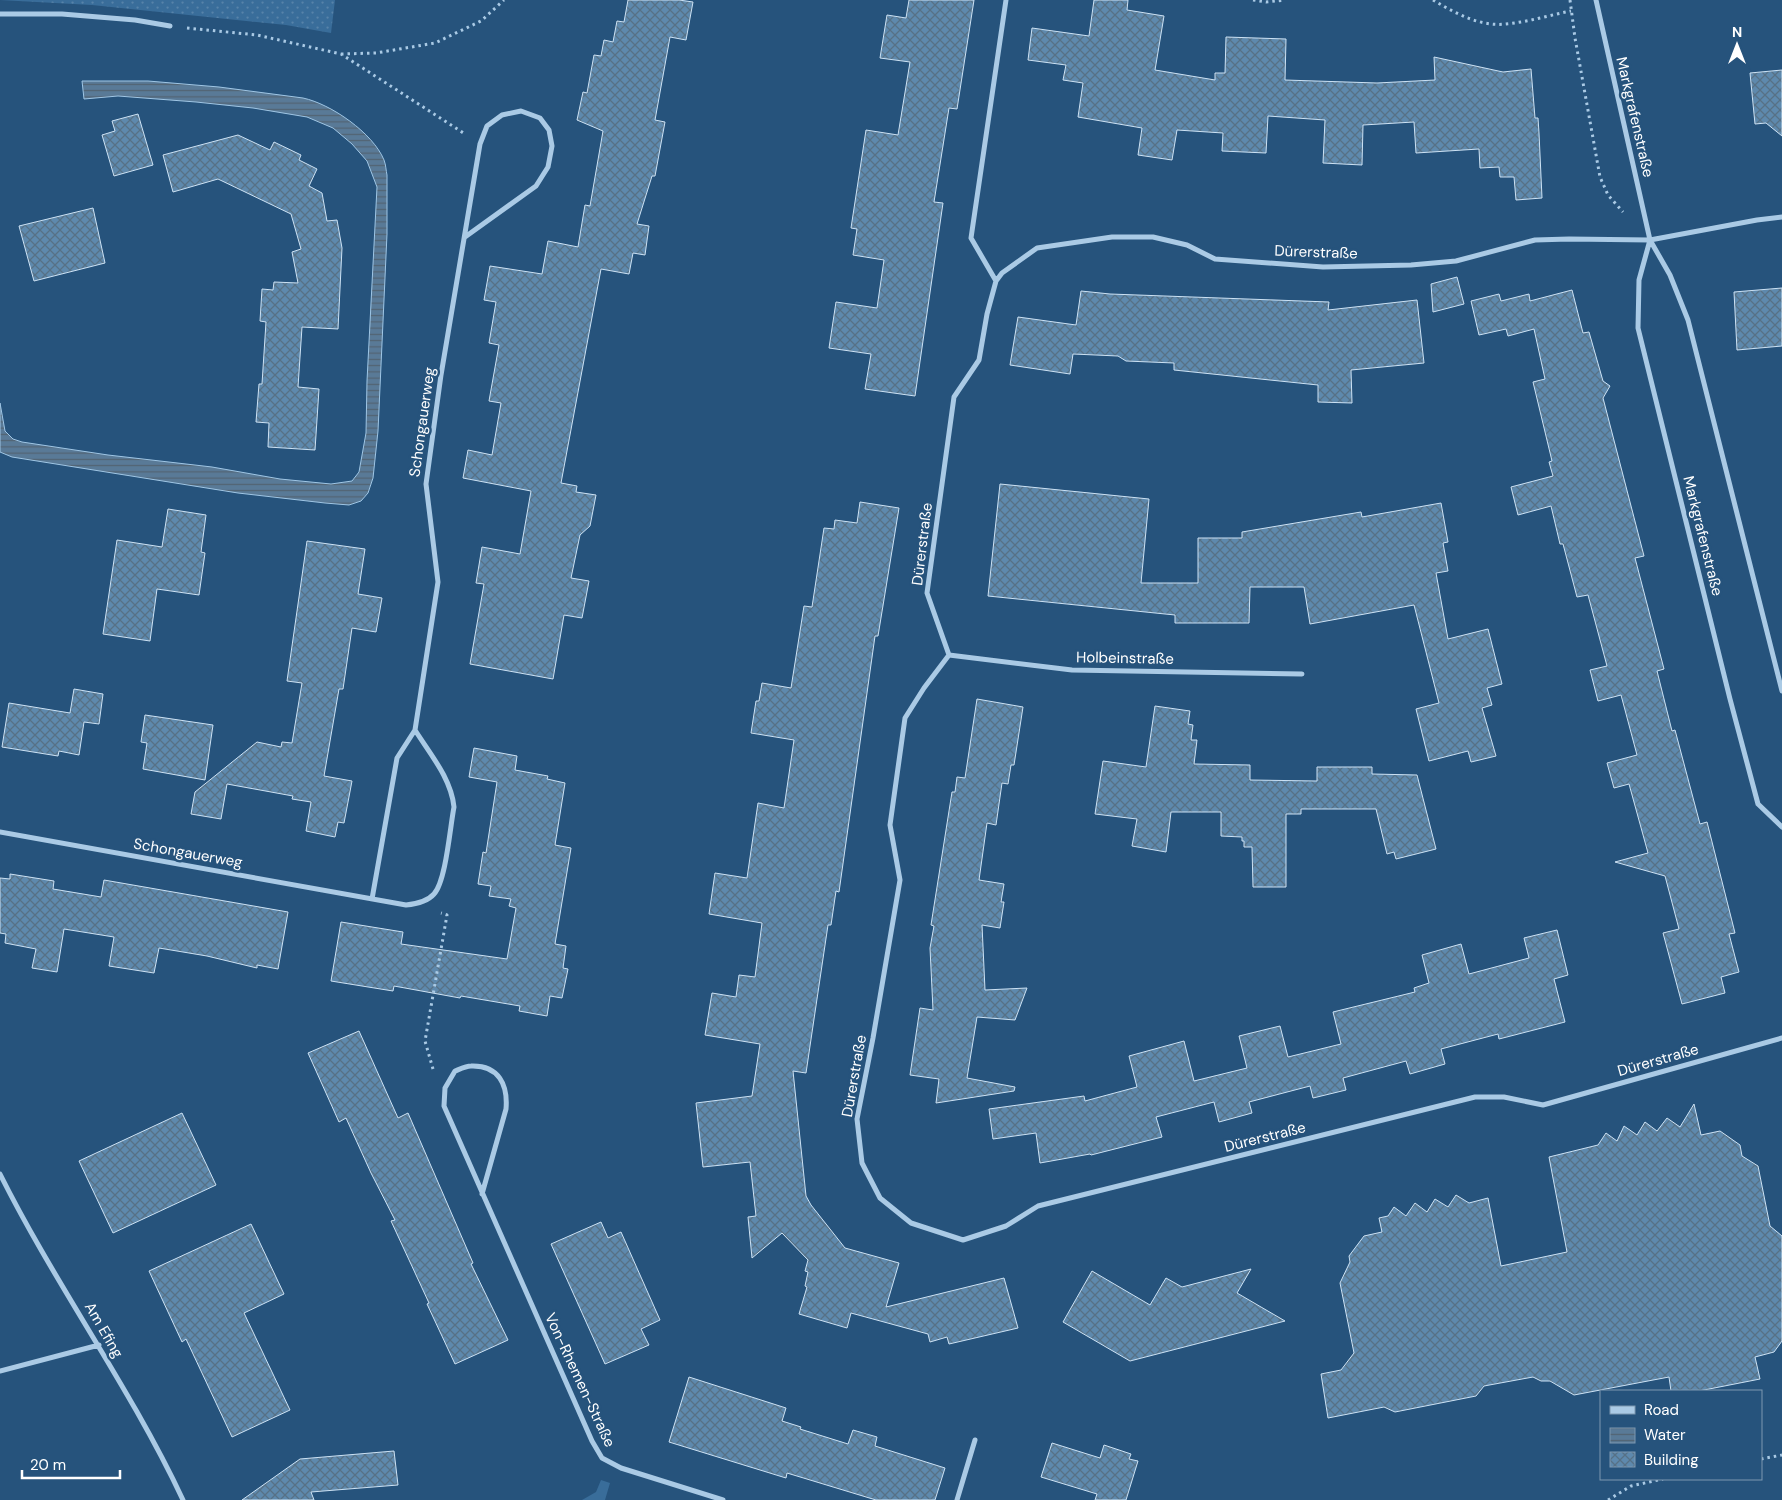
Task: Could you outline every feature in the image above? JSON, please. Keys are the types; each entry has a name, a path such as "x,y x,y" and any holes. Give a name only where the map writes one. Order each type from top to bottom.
{"street":[{"path":"996,281 971,238 1006,0"},
{"name":"Markgrafenstraße","path":"1596,0 1650,240 1670,275 1688,320 1782,690"},
{"path":"0,14 62,14 135,20 170,26"},
{"name":"Schongauerweg","path":"372,900 397,758 415,730 438,582 426,484 441,375 480,144 487,126 502,115 521,111 540,118 549,130 552,146 548,167 536,186 465,237"},
{"name":"Dürerstraße","path":"1782,217 1650,240 1570,238 1535,240 1456,261 1324,267 1215,259 1187,244 1154,238 1112,237 1037,248 1002,273 996,281 987,314 979,360 954,397 927,592 949,655 924,688 906,718 890,825 900,880 857,1119 862,1163 880,1198 911,1223 963,1240 1006,1226 1038,1206 1426,1109 1475,1097 1504,1097 1543,1105 1782,1038"},
{"name":"Markgrafenstraße","path":"1650,240 1639,280 1638,328 1758,804 1782,827"},
{"name":"Holbeinstraße","path":"949,655 1072,670 1302,674"},
{"name":"Schongauerweg","path":"0,832 372,900 406,905 422,903 434,895 441,882 454,807 449,784 415,730"},
{"path":"444,1106 445,1088 455,1071 471,1066 490,1069 504,1082 507,1096 506,1109 482,1194"},
{"name":"Von-Rhemen-Straße","path":"444,1106 592,1442 602,1458 621,1468 723,1500"},
{"name":"Am Efing","path":"0,1174 18,1210 167,1465 183,1500"},
{"path":"0,1371 98,1345"},
{"path":"957,1500 975,1440"}],"path":[{"path":"170,26 256,35 341,54 376,53 435,43 481,21 504,0"},
{"path":"1253,0 1266,2 1284,0"},
{"path":"1433,0 1455,13 1480,22 1504,25 1572,11"},
{"path":"1570,0 1580,73 1600,178 1608,195 1626,214"},
{"path":"341,54 480,144"},
{"path":"406,905 447,915 425,1041 444,1106"},
{"path":"1762,1459 1782,1455"},
{"path":"1608,1500 1631,1486 1659,1480"}],"shaded area":[{"path":"0,0 335,0 331,33 286,25 92,5"},
{"path":"601,1480 610,1483 605,1500 582,1500 596,1492"}],"water":[{"path":"82,81 148,81 219,87 303,98 326,106 350,121 379,150 385,162 387,175 387,234 378,431 373,478 368,493 361,501 349,505 238,493 12,457 0,452 0,403 5,431 13,439 22,442 108,455 212,467 280,479 331,484 352,481 359,472 366,433 377,187 367,161 352,144 333,128 307,117 253,108 196,102 118,96 84,99"}],"building":[{"path":"628,0 679,0 693,2 686,40 670,37 655,120 665,122 655,176 652,176 637,224 649,226 645,255 633,253 629,274 601,269 561,483 577,486 576,492 596,495 590,526 580,535 571,578 589,581 582,618 564,615 553,679 470,664 484,584 476,583 482,547 520,554 531,491 463,478 468,450 492,455 501,403 489,401 499,345 489,343 496,302 484,300 490,266 542,274 548,241 578,247 585,205 590,206 603,131 577,120 583,92 587,93 594,55 601,56 604,40 613,42 617,21 624,22"},
{"path":"909,0 974,0 957,109 949,108 934,202 943,203 915,396 865,389 871,354 829,348 836,302 877,308 884,260 853,255 857,229 851,228 866,130 898,135 910,62 880,58 887,15 906,18"},
{"path":"1094,0 1128,0 1127,10 1164,16 1155,70 1215,80 1215,73 1225,73 1226,37 1286,39 1285,80 1377,83 1435,80 1434,57 1503,72 1531,69 1535,118 1538,118 1542,198 1516,200 1514,177 1500,177 1499,167 1480,168 1479,149 1416,153 1414,122 1363,125 1362,165 1323,163 1325,120 1268,116 1266,153 1222,151 1223,133 1177,130 1172,160 1138,155 1142,128 1078,117 1083,83 1063,80 1066,65 1028,60 1032,28 1089,36"},
{"path":"1782,70 1782,136 1766,123 1755,124 1750,73"},
{"path":"138,114 153,165 114,176 102,135 115,131 112,121"},
{"path":"238,135 270,150 274,142 301,155 299,160 317,169 309,186 322,193 327,221 337,220 342,248 338,329 302,327 298,387 319,389 315,450 268,447 269,423 256,422 259,384 262,384 266,322 260,321 262,289 273,290 274,282 298,283 292,252 301,249 291,214 218,179 173,192 163,155"},
{"path":"93,208 105,263 34,281 19,226"},
{"path":"1457,277 1464,304 1433,312 1431,284"},
{"path":"1782,288 1782,346 1737,350 1734,292"},
{"path":"1572,290 1583,333 1589,332 1603,381 1610,386 1603,398 1644,556 1635,558 1664,669 1657,671 1672,731 1675,730 1700,824 1707,822 1735,933 1729,934 1739,972 1721,977 1725,993 1682,1004 1663,933 1679,929 1665,876 1615,862 1648,853 1629,784 1614,788 1607,763 1637,755 1621,695 1598,701 1590,670 1607,666 1588,595 1577,597 1563,544 1560,544 1551,506 1518,515 1511,487 1553,476 1549,462 1552,461 1533,382 1545,379 1534,329 1508,336 1506,329 1479,335 1471,301 1499,294 1501,301 1529,294 1530,301"},
{"path":"1081,291 1110,294 1329,302 1328,310 1417,300 1424,363 1351,370 1352,403 1318,402 1318,385 1174,370 1174,363 1126,361 1118,356 1073,354 1070,374 1010,365 1018,317 1076,325"},
{"path":"1000,484 1149,499 1141,583 1198,583 1198,538 1242,538 1242,532 1361,512 1362,517 1441,503 1448,542 1443,543 1448,571 1436,573 1448,639 1488,629 1502,684 1487,688 1492,705 1482,708 1496,756 1471,762 1468,751 1429,761 1416,709 1439,703 1414,605 1310,624 1304,587 1250,587 1249,623 1175,623 1175,615 988,596"},
{"path":"860,502 899,508 878,636 875,636 839,892 836,891 831,925 828,925 806,1073 793,1071 806,1196 845,1248 899,1263 886,1307 1004,1278 1018,1328 949,1344 947,1337 930,1342 928,1334 851,1313 847,1328 799,1314 807,1287 805,1286 808,1272 805,1271 808,1260 782,1233 752,1258 748,1217 756,1216 750,1162 703,1167 696,1103 752,1096 760,1044 705,1035 712,993 736,997 739,975 755,977 762,923 709,914 715,873 747,878 758,803 784,808 794,740 751,733 756,701 759,701 762,683 791,688 804,606 812,607 824,528 834,529 835,520 857,523"},
{"path":"168,509 206,515 201,552 205,553 199,595 157,589 150,641 103,634 117,540 162,547"},
{"path":"307,541 365,549 358,594 382,598 376,632 352,628 343,689 339,689 324,776 352,781 344,823 338,822 335,837 306,831 311,802 292,799 293,796 227,784 221,819 191,814 195,792 257,742 281,747 282,742 292,743 302,683 287,681"},
{"path":"74,689 103,694 99,724 84,722 79,755 59,751 58,756 2,747 9,703 70,713"},
{"path":"977,699 1023,707 1014,765 1011,765 1008,784 1002,783 996,825 987,823 979,880 1004,884 1001,902 1004,902 1000,928 982,925 985,990 1027,988 1015,1020 977,1017 967,1078 1015,1087 1014,1091 936,1103 939,1079 910,1075 920,1008 933,1010 930,948 934,926 931,925 952,792 955,792 957,777 965,778"},
{"path":"1155,706 1190,711 1188,724 1193,725 1191,740 1197,740 1194,764 1250,765 1250,780 1317,781 1317,767 1372,767 1372,774 1417,775 1436,849 1396,859 1394,852 1387,854 1376,809 1301,809 1301,814 1286,814 1286,887 1253,887 1252,847 1244,847 1242,837 1221,836 1221,812 1171,812 1166,852 1132,846 1137,819 1095,814 1103,761 1146,767"},
{"path":"145,715 213,725 205,780 143,769 147,743 141,742"},
{"path":"474,748 517,756 515,770 548,776 547,779 565,783 555,845 571,848 555,944 566,946 563,968 568,969 562,998 550,996 547,1016 519,1011 520,1006 461,996 460,998 394,986 393,991 331,981 341,922 403,932 401,944 507,959 516,908 509,906 511,899 489,896 491,886 478,884 483,852 486,853 497,782 469,777"},
{"path":"10,874 54,881 53,889 101,897 104,880 288,912 278,969 257,965 257,968 207,956 159,948 154,973 109,966 114,937 64,929 57,972 32,968 36,949 5,943 6,934 0,933 0,878 10,879"},
{"path":"1557,930 1568,975 1554,979 1565,1022 1499,1039 1498,1034 1441,1049 1445,1064 1410,1074 1406,1061 1343,1078 1346,1090 1313,1098 1310,1086 1249,1102 1252,1113 1219,1122 1214,1102 1156,1117 1162,1137 1091,1155 1040,1163 1036,1133 993,1139 989,1109 1084,1096 1085,1101 1137,1087 1129,1056 1184,1041 1194,1081 1247,1068 1239,1036 1280,1026 1288,1057 1341,1044 1333,1012 1415,992 1414,988 1429,983 1422,955 1461,944 1469,974 1529,958 1524,938"},
{"path":"359,1031 398,1118 408,1113 473,1263 471,1264 508,1340 455,1364 391,1221 395,1220 346,1118 339,1122 308,1053"},
{"path":"1694,1104 1701,1135 1720,1131 1740,1145 1742,1156 1758,1166 1770,1226 1782,1236 1782,1341 1774,1352 1755,1357 1760,1379 1704,1390 1671,1390 1669,1377 1574,1395 1550,1381 1541,1381 1533,1377 1484,1386 1476,1396 1395,1412 1384,1407 1328,1418 1321,1374 1341,1370 1354,1353 1340,1283 1350,1262 1349,1256 1364,1236 1382,1232 1379,1218 1388,1216 1394,1207 1406,1216 1415,1203 1427,1212 1435,1199 1448,1207 1456,1195 1469,1203 1488,1198 1501,1266 1567,1252 1549,1157 1598,1145 1606,1133 1617,1141 1624,1126 1637,1135 1645,1122 1657,1131 1667,1118 1680,1127"},
{"path":"182,1113 216,1185 113,1233 79,1161"},
{"path":"601,1222 608,1238 621,1232 660,1320 641,1329 649,1345 605,1364 551,1244"},
{"path":"251,1224 284,1294 244,1313 290,1410 232,1437 186,1339 182,1342 149,1271"},
{"path":"1251,1269 1237,1293 1285,1321 1130,1361 1063,1322 1092,1271 1150,1305 1166,1278 1182,1287"},
{"path":"689,1377 786,1408 782,1421 801,1427 800,1429 848,1444 853,1430 877,1437 875,1446 945,1468 935,1500 876,1500 787,1473 786,1478 669,1442"},
{"path":"1052,1443 1100,1458 1104,1445 1131,1454 1129,1459 1138,1461 1126,1500 1095,1500 1097,1494 1041,1477"},
{"path":"394,1451 398,1485 311,1492 314,1500 242,1500 300,1459"}]}
